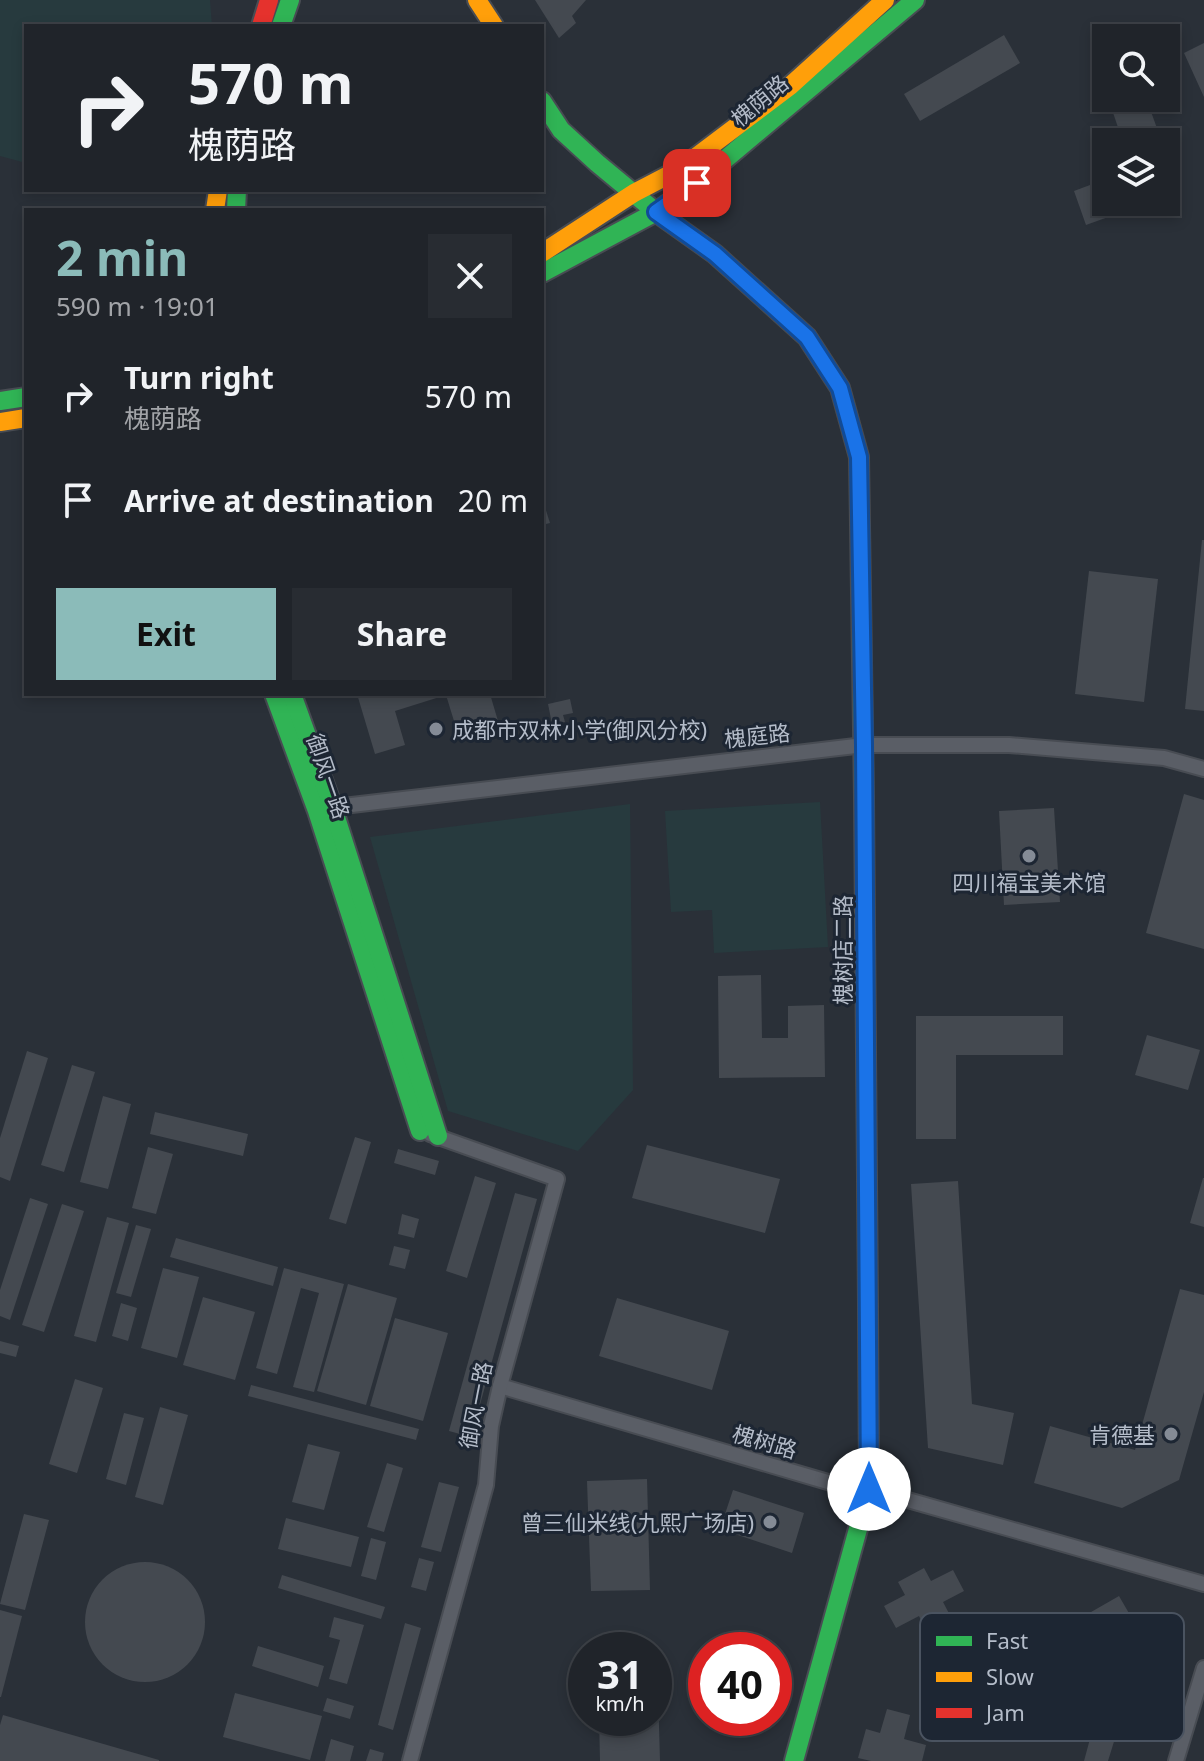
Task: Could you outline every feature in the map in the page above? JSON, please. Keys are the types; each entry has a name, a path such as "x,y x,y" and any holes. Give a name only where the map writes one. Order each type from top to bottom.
{"main road":[{"path":"262,24 269,0"},
{"path":"282,24 290,0"},
{"path":"477,0 493,24"},
{"name":"槐荫路","path":"544,252 634,193 680,169 790,86 885,0"},
{"name":"槐荫路","path":"544,272 656,212 697,183 915,0"},
{"name":"槐树店二路","path":"544,104 561,130 656,212 715,254 807,337 840,388 859,457 869,1489 794,1761"},
{"path":"0,401 24,397"},
{"path":"0,422 24,418"},
{"name":"御风一路","path":"275,696 324,808 438,1136"},
{"name":"御风一路","path":"293,696 420,1131"}],"street":[{"name":"槐庭路","path":"324,808 864,745 1009,745 1164,758 1204,769"},
{"name":"御风一路","path":"410,1761 486,1485 491,1426 500,1386 557,1179 420,1131"},
{"name":"槐树路","path":"500,1386 838,1485 869,1489 1204,1584"},
{"path":"1184,1734 1204,1668"},
{"path":"1176,1761 1182,1741"}],"green space":[{"path":"0,0 210,0 212,24 24,24 24,162 0,156"},
{"path":"820,802 828,947 714,953 712,910 671,912 665,811"},
{"path":"630,804 633,1090 578,1151 448,1111 370,837"}],"building":[{"path":"535,0 586,0 572,16 576,23 559,38"},
{"path":"1004,35 1020,63 920,121 904,94"},
{"path":"1204,43 1204,97 1184,53"},
{"path":"1113,112 1151,112 1157,128 1118,128"},
{"path":"1092,184 1092,216 1111,216 1086,225 1074,191"},
{"path":"544,504 550,523 544,524"},
{"path":"1204,540 1204,711 1185,709"},
{"path":"1089,571 1158,579 1144,702 1075,694"},
{"path":"358,696 443,696 395,711 405,745 375,754"},
{"path":"446,696 491,696 498,721 458,734"},
{"path":"570,699 573,713 563,715 565,722 552,724 548,704"},
{"path":"1184,794 1204,800 1204,949 1146,933"},
{"name":"四川福宝美术馆","path":"1054,808 1060,902 1004,905 999,811"},
{"path":"761,975 762,1038 788,1038 788,1006 824,1005 825,1077 719,1078 718,976"},
{"path":"916,1016 1063,1016 1063,1055 956,1055 956,1139 916,1139"},
{"path":"1147,1035 1200,1050 1188,1090 1135,1075"},
{"path":"27,1051 48,1058 10,1181 0,1177 0,1138"},
{"path":"72,1065 95,1072 64,1172 41,1165"},
{"path":"103,1096 131,1104 108,1189 80,1182"},
{"path":"155,1112 248,1134 243,1156 150,1134"},
{"path":"355,1137 371,1142 346,1224 329,1219"},
{"path":"647,1145 780,1179 765,1233 632,1198"},
{"path":"148,1147 173,1154 156,1214 132,1208"},
{"path":"398,1149 439,1161 435,1175 394,1163"},
{"path":"475,1176 496,1183 467,1278 446,1271"},
{"path":"1204,1178 1204,1227 1190,1223"},
{"path":"958,1181 972,1404 1014,1413 1003,1465 928,1448 911,1184"},
{"path":"515,1193 537,1199 471,1437 449,1431"},
{"path":"30,1198 48,1204 10,1320 0,1316 0,1290"},
{"path":"62,1204 84,1211 44,1332 22,1325"},
{"path":"402,1214 419,1219 414,1238 398,1234"},
{"path":"107,1217 129,1223 96,1342 74,1336"},
{"path":"136,1225 151,1229 131,1297 116,1293"},
{"path":"176,1238 278,1267 273,1286 170,1257"},
{"path":"394,1246 410,1250 405,1269 389,1265"},
{"path":"163,1268 199,1277 177,1358 141,1348"},
{"path":"284,1268 344,1284 314,1392 293,1387 319,1293 301,1288 277,1374 256,1368"},
{"path":"348,1284 397,1298 366,1405 317,1391"},
{"path":"1180,1289 1204,1295 1204,1392 1179,1480 1122,1508 1034,1483 1050,1426 1135,1450"},
{"path":"203,1297 255,1312 235,1380 183,1365"},
{"path":"617,1298 729,1331 712,1390 599,1356"},
{"path":"121,1303 137,1308 128,1341 112,1336"},
{"path":"395,1318 448,1333 423,1421 370,1406"},
{"path":"0,1341 19,1346 16,1357 0,1353"},
{"path":"75,1379 103,1388 77,1473 49,1464"},
{"path":"251,1385 419,1429 416,1440 248,1396"},
{"path":"160,1407 188,1415 163,1505 135,1497"},
{"path":"124,1413 144,1418 126,1485 106,1479"},
{"path":"308,1444 340,1452 324,1510 292,1502"},
{"path":"387,1463 403,1468 384,1532 367,1527"},
{"path":"647,1479 650,1590 591,1591 587,1481"},
{"path":"439,1482 459,1487 441,1552 421,1547"},
{"path":"733,1490 804,1513 792,1553 720,1529"},
{"path":"24,1514 49,1520 25,1610 0,1604"},
{"path":"286,1518 359,1537 351,1567 278,1549"},
{"path":"371,1538 386,1542 376,1580 361,1576"},
{"path":"419,1558 434,1562 426,1591 411,1587"},
{"path":"145,1562 168,1567 187,1580 200,1599 205,1622 200,1645 187,1664 168,1677 145,1682 122,1677 103,1664 90,1645 85,1622 90,1599 103,1580 122,1567"},
{"path":"924,1568 931,1581 953,1570 964,1591 943,1602 949,1613 920,1613 920,1618 896,1628 884,1606 905,1595 898,1582"},
{"path":"282,1575 385,1607 381,1619 278,1588"},
{"path":"1119,1596 1129,1613 1089,1613"},
{"path":"0,1610 22,1616 1,1697 0,1697"},
{"path":"334,1617 364,1625 347,1684 329,1679 340,1640 329,1637"},
{"path":"405,1623 421,1628 393,1730 378,1725"},
{"path":"258,1646 324,1666 318,1687 252,1666"},
{"path":"235,1693 322,1716 310,1760 223,1737"},
{"path":"327,1698 354,1706 350,1719 323,1711"},
{"path":"887,1709 910,1715 904,1739 926,1745 922,1761 858,1758 866,1729 880,1733"},
{"path":"3,1715 159,1760 159,1761 0,1761"},
{"path":"599,1736 659,1736 660,1761 600,1761"},
{"path":"331,1739 354,1746 350,1761 325,1761"},
{"path":"1089,1741 1114,1741 1108,1761 1084,1761"},
{"path":"370,1749 384,1753 382,1761 366,1761"}],"traffic: fast":[{"path":"282,24 290,0"},
{"path":"544,272 656,212 697,183 915,0"},
{"path":"544,104 561,130 597,163 656,212 715,254 807,337 840,388 859,457 864,798"},
{"path":"236,208 237,192"},
{"path":"0,401 24,397"},
{"path":"275,696 317,811 420,1131"},
{"path":"293,696 332,805 438,1136"},
{"path":"794,1761 869,1489 868,1307"}],"traffic: slow":[{"path":"477,0 493,24"},
{"path":"544,252 634,193 680,169 790,86 885,0"},
{"path":"215,208 218,192"},
{"path":"0,422 24,418"},
{"path":"864,798 868,1307"}],"traffic: jam":[{"path":"262,24 269,0"}],"place":[{"name":"成都市双林小学(御风分校)","path":"436,729"},
{"name":"四川福宝美术馆","path":"1029,856"},
{"name":"肯德基","path":"1171,1434"},
{"name":"曾三仙米线(九熙广场店)","path":"770,1522"}],"route":[{"path":"697,183 656,212 715,254 807,337 840,388 859,457 869,1489"}]}
